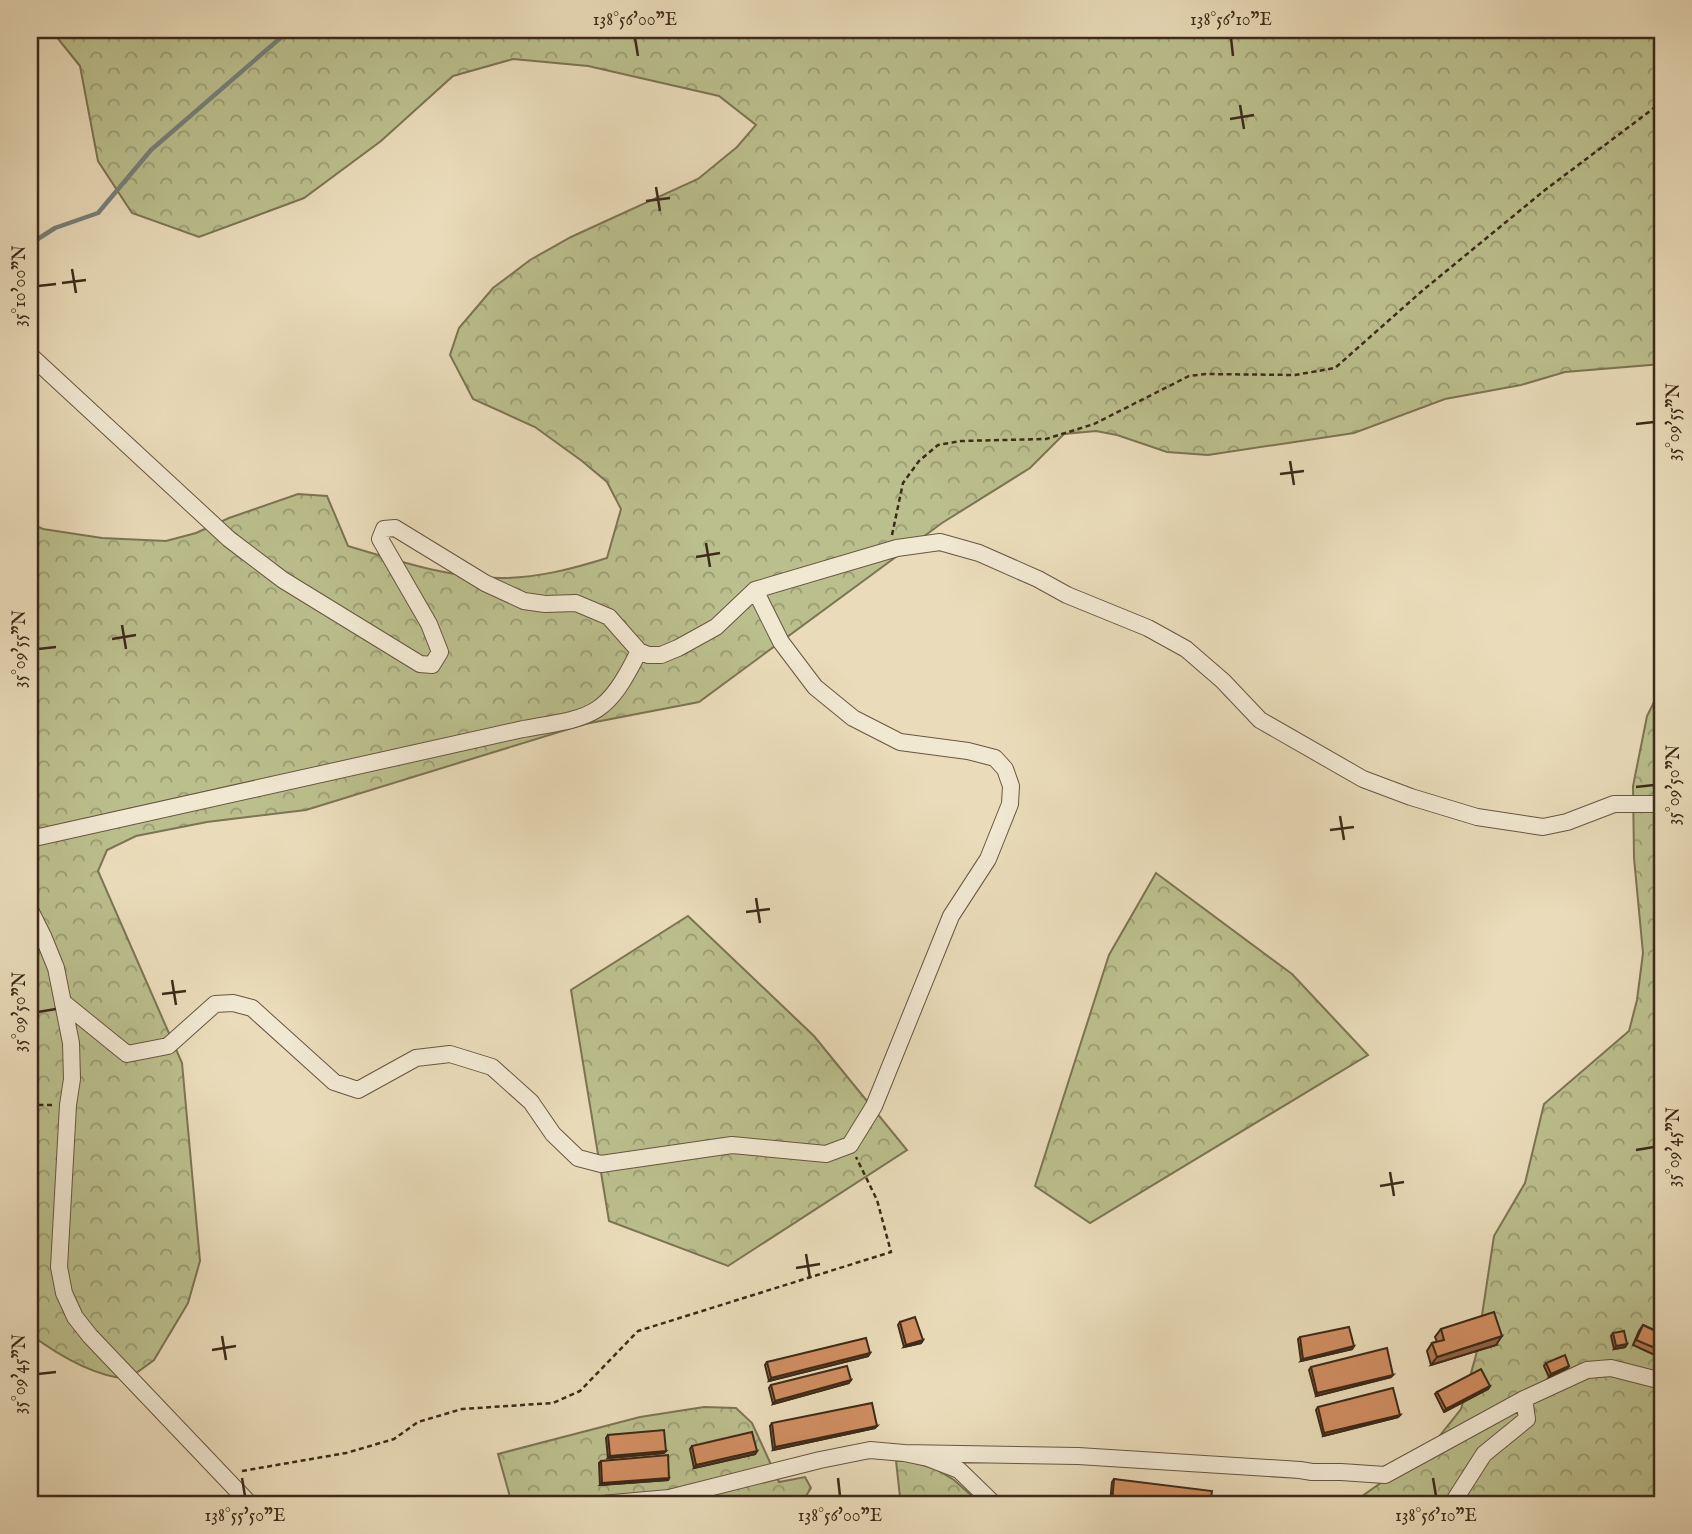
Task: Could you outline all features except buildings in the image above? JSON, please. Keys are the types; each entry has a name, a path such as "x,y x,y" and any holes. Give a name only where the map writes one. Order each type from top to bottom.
{"street":[{"path":"30,355 229,538 283,580 420,664 432,664 440,652 429,624 380,539 384,529 395,528 485,583 524,601 545,604 576,603 609,617 639,651 648,655 661,655 678,648 716,627 755,590 889,551 940,542 979,553 1067,595 1148,628 1186,649 1223,681 1260,720 1363,779 1411,797 1477,817 1543,827 1567,822 1614,803 1662,804"},
{"path":"64,1003 127,1054 167,1046 215,1004 233,1003 252,1008 334,1082 358,1090 416,1058 450,1054 492,1066 531,1102 554,1134 578,1158 601,1164 732,1145 826,1154 850,1145 874,1106 951,916 988,859 1010,804 1010,786 1005,769 995,758 968,751 900,742 853,718 815,687 781,642 755,590"},
{"path":"30,839 523,729 578,720 602,708 615,694 639,651"},
{"path":"30,910 56,968 71,1043 72,1079 59,1236 59,1267 64,1293 75,1317 89,1336 250,1504"},
{"path":"603,1504 669,1498 870,1450 1078,1456 1385,1475 1524,1399 1587,1370 1611,1368 1662,1381"},
{"path":"1452,1504 1484,1454 1527,1419 1524,1399"},
{"path":"904,1452 928,1458 959,1471 994,1504"}],"path":[{"path":"889,551 903,483 919,461 938,445 1046,439 1094,424 1189,376 1294,375 1335,368 1422,291 1545,190 1662,102"},
{"path":"30,1105 68,1105"},
{"path":"221,1474 346,1453 394,1439 418,1422 462,1409 553,1404 580,1391 638,1331 891,1252 877,1200 850,1145"}],"green space":[{"path":"51,30 1662,30 1662,364 1565,372 1521,385 1445,399 1354,433 1208,455 1167,452 1117,435 1096,431 1064,434 1030,468 942,523 699,702 585,724 306,810 207,822 136,836 107,850 98,871 182,1063 200,1261 188,1303 154,1360 128,1379 115,1377 76,1363 30,1334 30,523 43,529 102,538 166,541 196,533 229,518 298,494 327,496 348,546 443,572 514,578 554,572 607,558 621,509 607,482 535,427 473,399 450,355 459,328 493,288 530,260 571,237 698,179 737,147 756,125 719,96 588,66 513,59 453,76 381,141 304,198 199,237 132,213 98,161 80,66"},
{"path":"1662,686 1662,1504 1351,1504 1430,1448 1461,1409 1476,1355 1494,1236 1525,1183 1544,1104 1629,1031 1637,1000 1643,953 1634,858 1633,786 1647,716"},
{"path":"1156,873 1292,974 1368,1055 1090,1223 1035,1186 1109,955"},
{"path":"688,916 814,1036 907,1150 728,1266 609,1221 571,990"},
{"path":"704,1407 736,1408 752,1423 779,1482 805,1477 811,1488 801,1504 512,1504 498,1454 640,1417"},
{"path":"906,1460 936,1469 954,1480 981,1504 898,1504 900,1497 896,1461"}],"waterway":[{"path":"30,246 55,228 98,213 151,150 285,34 297,30"}]}
